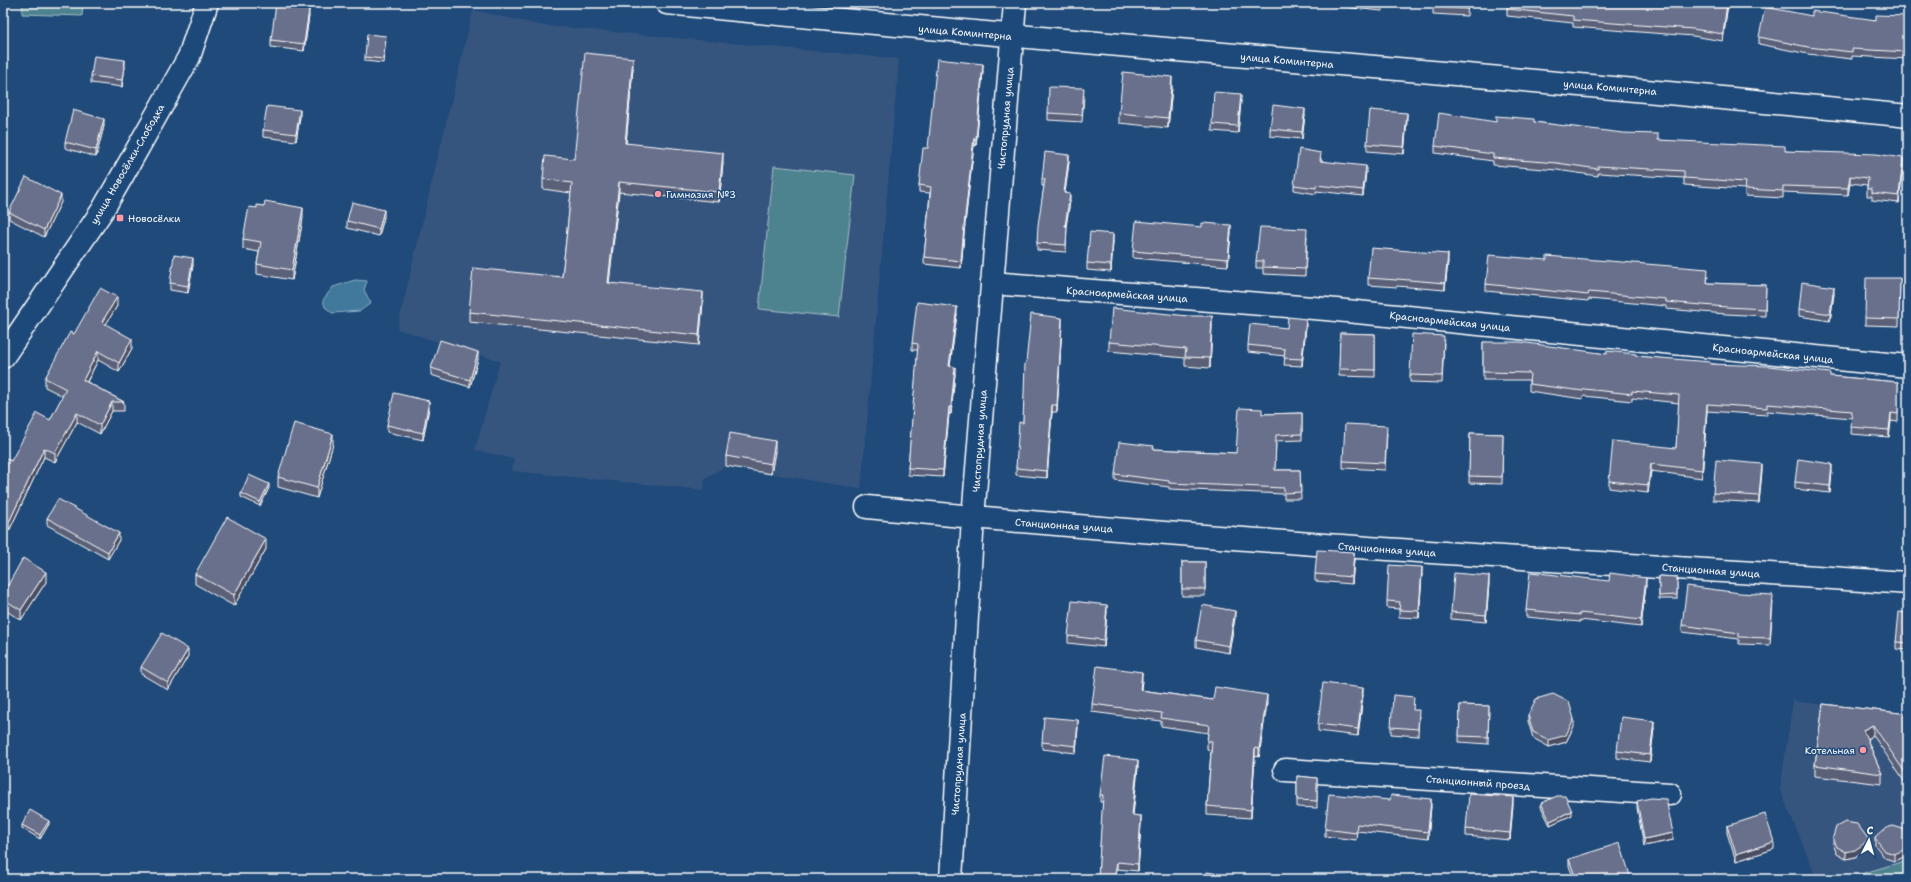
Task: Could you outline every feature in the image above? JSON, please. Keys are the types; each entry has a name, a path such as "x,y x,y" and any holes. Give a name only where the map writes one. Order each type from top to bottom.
{"street":[{"name":"улица Новосёлки-Слободка","path":"3,357 102,211 122,178 189,56 207,3"},
{"name":"улица Коминтерна","path":"667,3 1012,36 1671,92 1908,116"},
{"name":"Чистопрудная улица","path":"951,879 974,518 1015,3"},
{"name":"Красноармейская улица","path":"992,283 1326,309 1908,366"},
{"name":"Станционная улица","path":"867,507 974,518 1308,544 1908,583"},
{"name":"Станционный проезд","path":"1285,770 1670,794"}],"shaded area":[{"name":"Гимназия №3","path":"473,10 539,25 899,59 861,489 726,466 705,478 704,490 512,471 514,459 475,450 500,361 397,329"},
{"path":"355,280 367,281 364,290 371,303 360,311 332,313 325,307 323,300 333,287"},
{"path":"1793,701 1908,716 1908,860 1845,879 1817,879 1780,790"}],"green space":[{"path":"23,3 83,3 82,16 22,14"},
{"path":"774,166 855,175 839,317 759,309"},
{"path":"1908,860 1908,879 1844,879"}],"building":[{"path":"1433,3 1467,3 1467,9 1433,7"},
{"path":"1507,3 1727,3 1723,34 1693,29 1573,20 1573,16 1507,9"},
{"path":"276,4 309,9 304,44 271,40"},
{"path":"1765,7 1812,16 1812,11 1876,20 1876,15 1908,16 1908,52 1852,49 1852,52 1808,47 1759,37"},
{"path":"367,34 386,36 383,59 365,57"},
{"path":"585,53 633,58 625,143 723,153 719,192 619,182 608,283 703,292 699,335 469,312 473,268 562,277 572,183 543,179 545,156 574,159"},
{"path":"94,56 125,60 122,80 91,76"},
{"path":"937,59 983,64 976,139 974,138 961,261 924,257 931,187 919,185 923,148 928,148"},
{"path":"1123,72 1172,77 1168,118 1119,113"},
{"path":"1049,87 1084,88 1082,115 1048,113"},
{"path":"1214,92 1241,94 1238,126 1212,124"},
{"path":"1273,105 1305,109 1302,132 1270,129"},
{"path":"267,106 300,110 296,134 263,130"},
{"path":"73,110 104,119 96,150 65,142"},
{"path":"1370,110 1407,113 1404,147 1367,144"},
{"path":"1439,113 1496,122 1496,116 1534,119 1534,122 1623,133 1658,134 1658,140 1785,146 1785,151 1876,154 1903,158 1899,196 1872,193 1872,189 1867,189 1868,178 1850,176 1848,188 1783,186 1783,191 1745,189 1746,182 1684,178 1684,171 1598,166 1598,169 1557,163 1493,158 1493,154 1435,146"},
{"path":"1299,149 1321,153 1320,161 1366,166 1363,190 1316,185 1316,188 1294,185"},
{"path":"1045,152 1069,155 1064,193 1070,194 1065,226 1067,226 1066,245 1037,243 1038,225 1045,179 1042,179"},
{"path":"26,177 61,195 44,230 9,212"},
{"path":"265,201 303,208 292,270 257,264 261,242 243,239 249,207 257,208 257,205 264,206"},
{"path":"352,202 384,210 379,229 347,221"},
{"path":"1136,221 1202,227 1202,223 1231,225 1228,259 1133,251"},
{"path":"1260,227 1307,229 1305,269 1263,267 1263,261 1256,261"},
{"path":"1090,232 1113,234 1111,265 1087,263"},
{"path":"1371,248 1448,254 1445,283 1368,278"},
{"path":"174,255 193,258 188,286 170,283"},
{"path":"1489,255 1547,260 1547,256 1708,269 1707,283 1766,285 1765,309 1666,302 1666,299 1589,292 1588,295 1486,284"},
{"path":"1866,278 1900,278 1899,319 1865,318"},
{"path":"1802,282 1834,287 1830,314 1799,309"},
{"path":"100,288 117,297 102,322 132,339 119,363 98,351 83,380 124,402 112,402 100,425 77,413 55,453 44,448 9,522 3,519 3,457 11,461 37,413 50,420 66,389 45,378 70,332 74,334"},
{"path":"917,302 957,307 949,366 955,367 951,407 949,407 943,470 908,468 918,344 912,343"},
{"path":"1112,308 1188,316 1212,316 1210,358 1185,357 1186,349 1109,342"},
{"path":"1031,314 1062,318 1057,405 1052,405 1047,471 1016,468 1019,422 1023,423 1025,363"},
{"path":"1288,317 1306,319 1302,359 1284,358 1285,349 1248,345 1250,324 1287,328"},
{"path":"1340,333 1375,334 1375,370 1339,369"},
{"path":"1412,334 1444,336 1442,376 1410,375"},
{"path":"440,340 478,352 470,380 431,368"},
{"path":"1483,342 1520,342 1607,354 1607,351 1636,354 1636,356 1710,362 1710,364 1769,366 1830,373 1830,376 1898,382 1898,414 1891,413 1889,430 1851,427 1852,411 1767,404 1767,408 1707,404 1702,470 1651,464 1648,485 1609,481 1613,441 1676,448 1679,395 1632,391 1632,394 1584,389 1583,391 1529,384 1530,373 1483,372"},
{"path":"394,393 429,401 423,433 387,425"},
{"path":"1239,408 1262,409 1262,414 1302,413 1302,434 1276,435 1275,470 1300,470 1301,492 1284,493 1284,488 1169,483 1169,481 1115,474 1119,442 1154,446 1153,449 1236,453"},
{"path":"294,423 333,434 317,488 278,477"},
{"path":"1345,424 1387,426 1385,463 1343,461"},
{"path":"730,433 775,441 771,464 726,456"},
{"path":"1470,433 1503,434 1502,477 1469,476"},
{"path":"1798,459 1832,464 1830,486 1795,482"},
{"path":"1716,460 1762,464 1759,496 1713,493"},
{"path":"249,475 269,484 260,502 241,493"},
{"path":"58,499 119,533 108,552 47,518"},
{"path":"227,517 266,539 234,595 195,574"},
{"path":"1317,550 1354,552 1352,577 1315,574"},
{"path":"23,558 46,572 21,610 3,599 3,594"},
{"path":"1182,562 1205,562 1205,589 1182,589"},
{"path":"1389,565 1422,567 1419,611 1399,610 1400,602 1387,601"},
{"path":"1530,572 1609,581 1610,573 1646,578 1641,620 1580,613 1580,615 1526,610"},
{"path":"1454,573 1489,576 1486,615 1451,612"},
{"path":"1659,576 1677,577 1677,595 1659,596"},
{"path":"1687,586 1740,593 1773,595 1770,638 1739,637 1739,633 1682,625"},
{"path":"1072,601 1107,605 1104,640 1068,636"},
{"path":"1202,605 1235,611 1229,646 1196,640"},
{"path":"1899,612 1908,613 1908,643 1896,642"},
{"path":"162,633 188,649 168,683 141,667"},
{"path":"1097,666 1142,672 1140,690 1213,700 1215,687 1267,695 1259,749 1255,748 1251,810 1207,806 1212,741 1207,741 1209,725 1161,718 1162,713 1092,704"},
{"path":"1323,683 1363,688 1358,729 1318,724"},
{"path":"1553,694 1569,702 1574,719 1566,735 1549,740 1533,732 1528,715 1536,699"},
{"path":"1393,695 1414,697 1413,710 1419,710 1418,729 1391,727"},
{"name":"Котельная","path":"1823,704 1908,714 1908,777 1873,725 1863,730 1882,774 1815,765"},
{"path":"1460,705 1489,706 1488,737 1459,736"},
{"path":"1044,717 1078,720 1076,746 1042,742"},
{"path":"1621,717 1654,721 1650,755 1617,751"},
{"path":"1105,756 1138,760 1132,815 1141,816 1138,864 1117,862 1114,879 1098,879 1103,795 1100,795"},
{"path":"1297,776 1317,778 1317,801 1297,800"},
{"path":"1329,794 1390,800 1391,795 1431,799 1428,832 1357,824 1356,833 1325,829"},
{"path":"1469,794 1513,797 1510,833 1466,829"},
{"path":"1557,796 1565,796 1572,811 1550,821 1541,803"},
{"path":"1651,798 1666,799 1673,833 1644,839 1637,801"},
{"path":"30,810 49,821 40,835 22,825"},
{"path":"1765,814 1774,842 1736,854 1727,826"},
{"path":"1845,822 1857,824 1869,840 1855,850 1846,852 1837,847 1833,837 1836,827"},
{"path":"1893,826 1903,829 1908,837 1906,847 1902,851 1894,854 1885,851 1875,838 1886,828"},
{"path":"1620,843 1631,879 1576,879 1569,859"},
{"path":"1207,872 1247,879 1205,879"},
{"path":"1311,875 1349,877 1349,879 1310,879"}],"place":[{"name":"Гимназия №3","path":"658,194"},
{"name":"Новосёлки","path":"120,218"},
{"name":"Котельная","path":"1863,750"}]}
